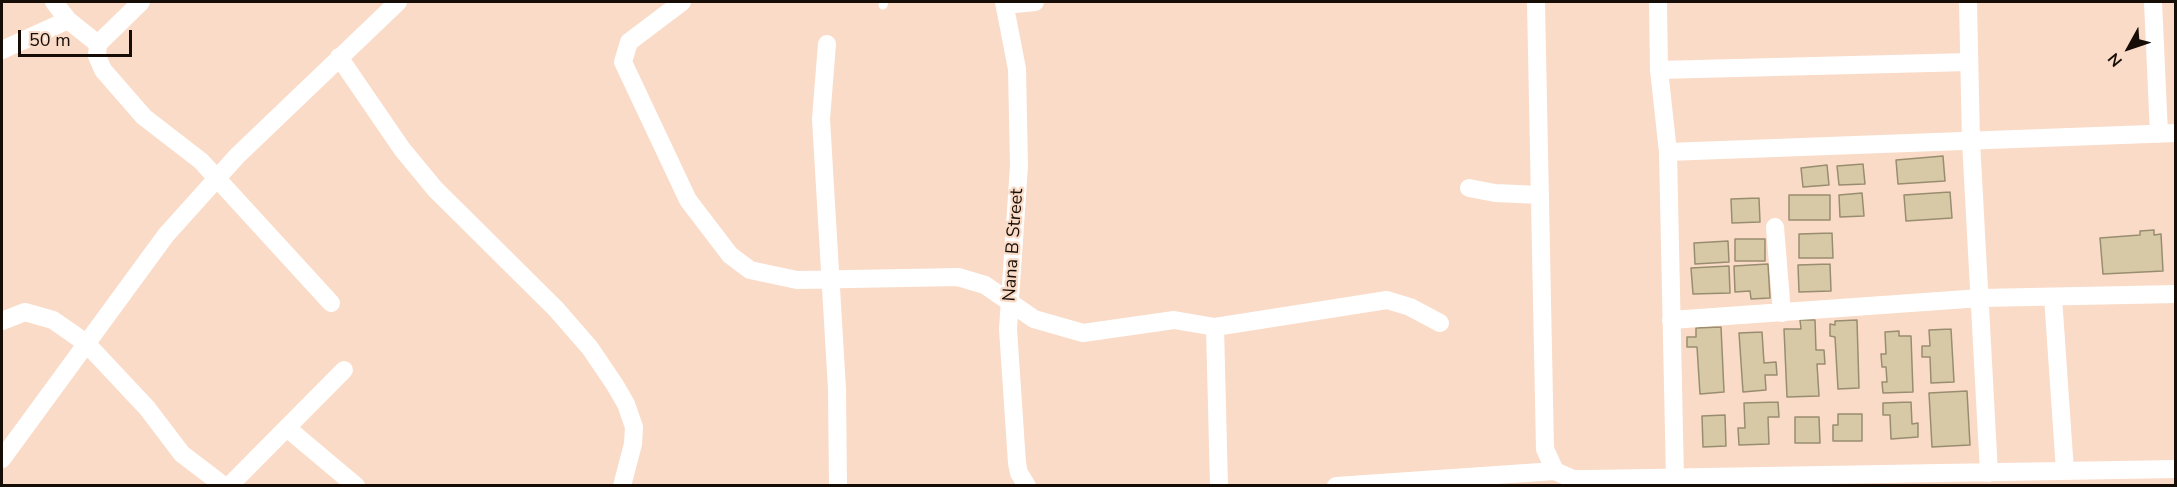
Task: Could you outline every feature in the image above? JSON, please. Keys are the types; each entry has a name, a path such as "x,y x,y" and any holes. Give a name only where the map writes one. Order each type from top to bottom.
{"street":[{"path":"54,2 68,20 98,44"},
{"path":"141,2 98,44 97,56 103,70 130,103 201,161 217,177 331,303"},
{"path":"2,459 166,235 217,177 398,2"},
{"path":"682,2 629,42 623,62 688,200 730,255 750,270 797,280 958,277 984,285 1034,318 1083,333 1174,320 1215,327 1387,300 1410,307 1440,323"},
{"path":"1004,3 1035,2"},
{"path":"1536,2 1545,449 1555,471"},
{"path":"1658,2 1659,70 1668,152 1675,478"},
{"path":"1968,2 1971,141 1989,473"},
{"path":"1668,152 2167,134 2153,2"},
{"name":"Nana B Street","path":"1004,3 1017,69 1019,166 1008,329 1017,463 1019,473 1027,486"},
{"path":"2,50 68,20"},
{"path":"827,44 821,119 837,389 838,486"},
{"path":"339,57 390,132 435,189 556,309 590,348 615,385 626,404 634,427 633,444 622,486"},
{"path":"1659,70 1969,62"},
{"path":"1468,188 1496,193 1540,195"},
{"path":"1775,227 1782,313"},
{"path":"1671,321 1981,298 2175,294"},
{"path":"2053,297 2064,471"},
{"path":"2,321 25,312 53,320 86,343 147,408 182,454 226,486 344,370"},
{"path":"1215,327 1218,373 1219,486"},
{"path":"286,428 356,486"},
{"path":"1336,486 1555,471 1573,479 1989,473 2030,479 2064,471 2175,469"}],"building":[{"path":"1943,156 1945,181 1898,184 1896,160"},
{"path":"1863,164 1865,184 1839,185 1837,166"},
{"path":"1827,165 1829,185 1803,187 1801,168"},
{"path":"1950,192 1952,218 1906,221 1904,195"},
{"path":"1862,193 1864,216 1840,217 1839,195"},
{"path":"1789,195 1830,195 1830,220 1789,220"},
{"path":"1759,198 1760,222 1732,223 1731,199"},
{"path":"2154,230 2154,235 2161,234 2163,271 2103,274 2100,238 2140,235 2140,231"},
{"path":"1832,233 1833,258 1799,258 1799,234"},
{"path":"1735,239 1765,239 1765,261 1735,261"},
{"path":"1728,241 1729,262 1695,264 1694,243"},
{"path":"1768,264 1770,298 1751,299 1750,291 1735,292 1734,266"},
{"path":"1830,264 1831,291 1799,292 1798,265"},
{"path":"1729,266 1730,293 1693,294 1691,268"},
{"path":"1800,320 1815,320 1816,350 1824,350 1825,364 1817,364 1819,396 1787,397 1784,329 1801,329"},
{"path":"1857,320 1859,388 1838,389 1835,337 1830,336 1830,324 1835,325 1835,321"},
{"path":"1721,327 1724,392 1700,394 1697,347 1687,347 1687,337 1696,337 1696,328"},
{"path":"1951,329 1954,382 1931,383 1930,357 1922,357 1922,346 1930,346 1929,330"},
{"path":"1899,331 1899,336 1911,336 1913,392 1883,393 1882,382 1887,382 1886,367 1882,367 1881,354 1886,354 1885,332"},
{"path":"1762,332 1764,363 1776,362 1777,375 1765,375 1766,390 1743,392 1739,333"},
{"path":"1967,391 1970,445 1932,447 1929,393"},
{"path":"1778,402 1779,417 1768,417 1769,444 1739,445 1738,428 1745,428 1744,403"},
{"path":"1911,402 1912,424 1918,423 1918,437 1891,439 1890,415 1883,415 1883,403"},
{"path":"1838,414 1862,414 1862,441 1833,441 1833,425 1838,425"},
{"path":"1725,415 1726,446 1703,447 1702,416"},
{"path":"1795,417 1819,417 1820,443 1795,443"}]}
